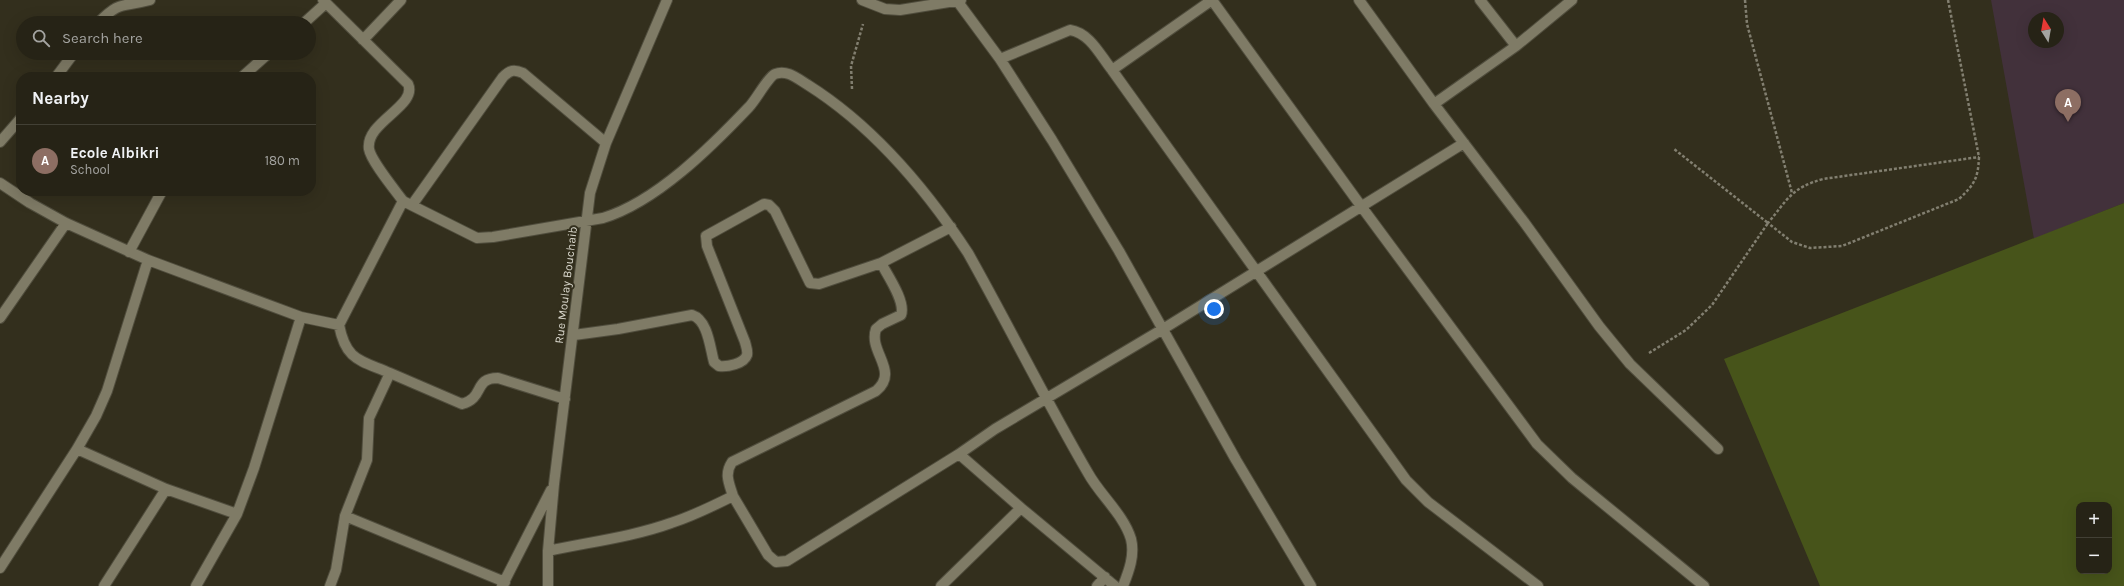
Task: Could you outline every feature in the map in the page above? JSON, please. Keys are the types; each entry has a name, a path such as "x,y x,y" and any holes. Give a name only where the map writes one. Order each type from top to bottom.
{"street":[{"path":"103,16 116,3 150,0"},
{"path":"363,40 401,0"},
{"name":"Rue Moulay Bouchaib","path":"548,586 548,551 554,484 574,335 586,221 593,178 606,142 667,0"},
{"path":"1112,70 1212,0 1361,206 1537,444 1572,478 1704,586"},
{"path":"1359,0 1434,104 1524,222 1599,326 1630,364 1718,449"},
{"path":"1480,0 1516,46"},
{"path":"1434,104 1516,46 1572,0"},
{"path":"866,2 885,9 900,10 959,1 1000,59 1052,140 1163,329 1236,460 1311,586"},
{"path":"311,16 324,2 408,84 410,93 405,100 375,129 370,136 369,143 373,156 407,203 478,238 494,237 586,221 617,213 653,193 719,137 750,106 773,75 781,72 789,74 825,96 858,121 899,164 951,227 999,309 1046,400 1089,475 1125,526 1131,539 1133,550 1131,563 1123,586"},
{"path":"1000,59 1070,30 1080,32 1087,37 1406,480 1428,502 1538,586"},
{"path":"60,72 69,60"},
{"path":"248,72 261,60"},
{"path":"565,399 498,378 490,378 486,379 481,384 477,395 470,402 462,404 351,356 345,348 339,325 407,203 502,77 509,71 516,70 523,73 606,142"},
{"path":"0,142 16,124"},
{"path":"881,263 902,307 901,316 882,324 876,329 874,335 874,340 885,372 885,380 882,386 876,391 732,462 728,469 727,476 733,496 768,555 776,562 787,562 959,454 995,429 1163,329 1464,143"},
{"path":"0,183 16,194"},
{"path":"20,196 66,223 148,260 301,317 339,325"},
{"path":"129,252 159,196"},
{"path":"574,335 692,316 700,319 704,325 714,362 719,366 729,366 745,359 747,354 745,342 707,246 706,236 764,204 769,205 775,211 810,283 819,284 881,263 951,227"},
{"path":"2,312 66,223"},
{"path":"0,568 78,449 96,416 107,391 148,260"},
{"path":"196,586 236,514 254,468 301,317"},
{"path":"330,586 336,570 345,516 367,460 369,418 390,373"},
{"path":"78,449 166,489 236,514"},
{"path":"959,454 1115,586"},
{"path":"345,516 504,584 554,484"},
{"path":"104,586 166,489"},
{"path":"548,551 671,524 699,513 733,496"},
{"path":"941,586 1021,508"},
{"path":"1097,586 1105,577"}],"path":[{"path":"1745,0 1746,24 1792,193"},
{"path":"1674,149 1792,242 1810,248 1842,246 1959,200 1972,188 1978,175 1979,157 1948,0"},
{"path":"858,121 852,85 851,66 866,2"},
{"path":"1630,364 1686,330 1712,305 1768,224 1792,193 1801,186 1823,179 1979,157"}],"shaded area":[{"path":"1991,0 2124,0 2124,203 2034,239"}],"green space":[{"path":"2124,203 2124,586 1820,586 1724,359"}],"place":[{"name":"Ecole Albikri","path":"2068,122"}]}
